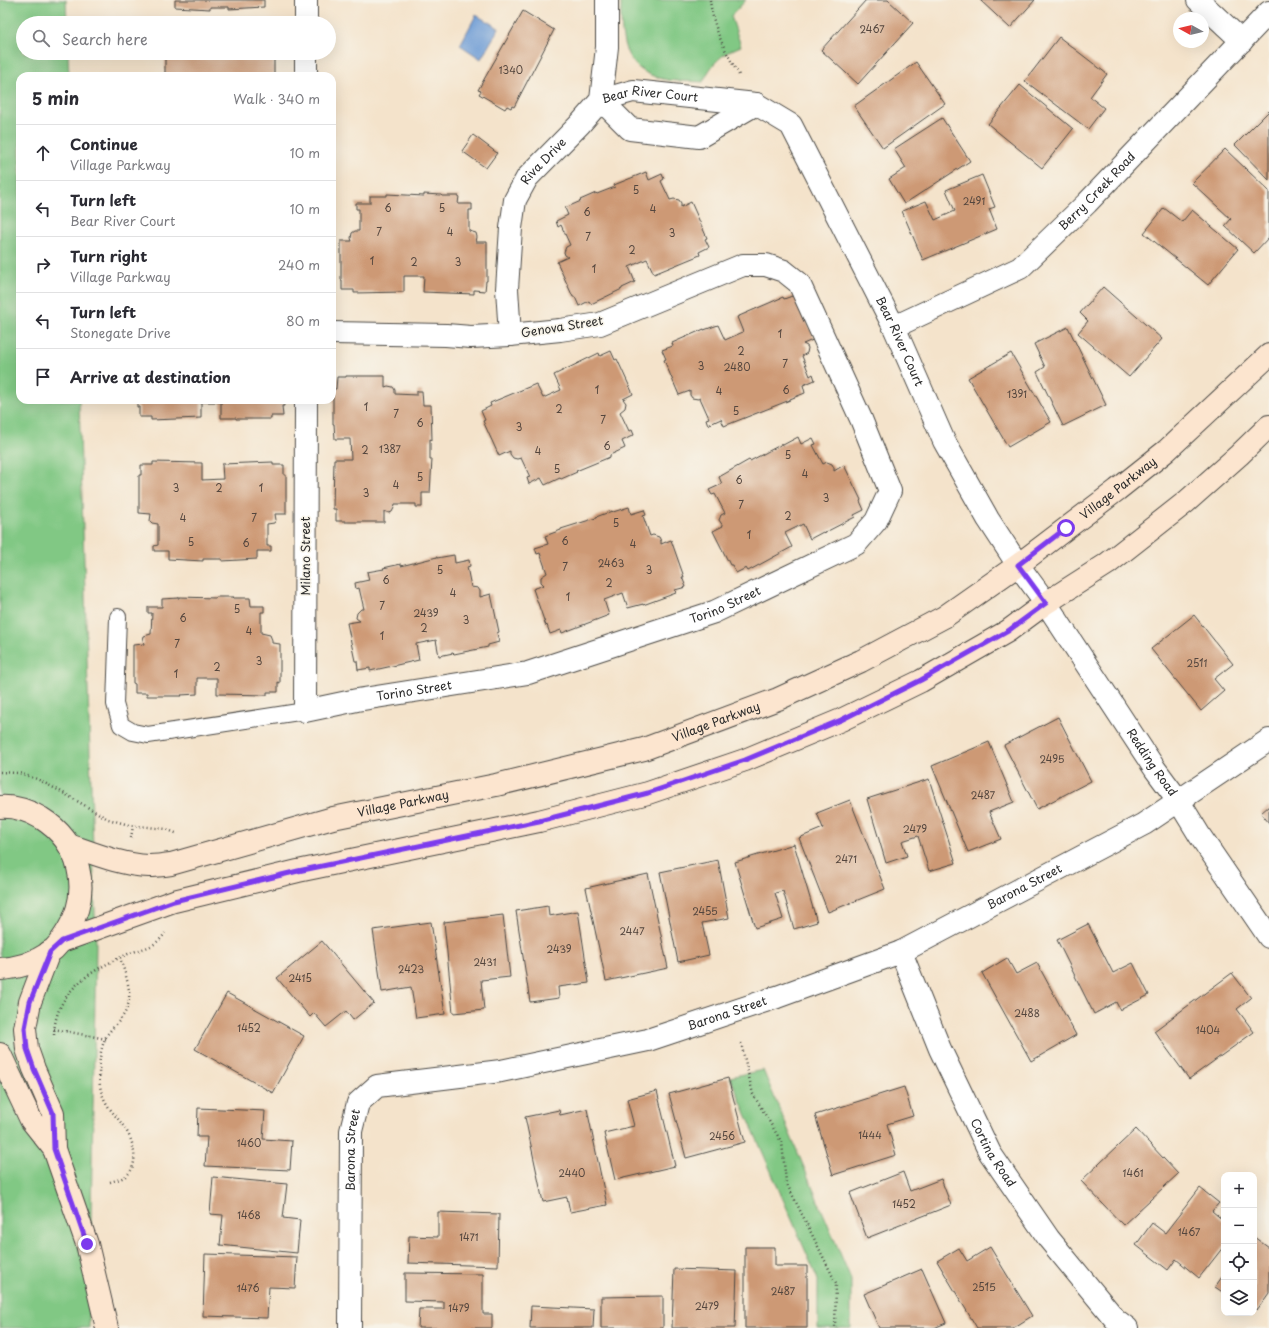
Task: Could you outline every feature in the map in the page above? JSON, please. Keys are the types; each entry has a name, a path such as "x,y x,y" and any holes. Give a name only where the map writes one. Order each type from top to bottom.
{"street":[{"path":"306,0 306,16"},
{"path":"601,100 607,47 607,0"},
{"path":"1198,0 1242,41"},
{"name":"Berry Creek Road","path":"894,327 1020,268 1087,203 1269,12"},
{"path":"306,60 306,72"},
{"name":"Bear River Court","path":"756,104 699,137 630,129 601,100 633,91 756,104 792,125 894,327 944,442 988,519 1018,565 1041,596"},
{"name":"Riva Drive","path":"510,335 507,289 511,228 515,200 527,178 580,124 601,100"},
{"name":"Genova Street","path":"336,333 446,335 471,337 560,330 600,324 743,264 766,266 784,271 799,283"},
{"name":"Torino Street","path":"306,711 358,700 528,673 714,612 856,544 876,521 890,491 861,419 799,283"},
{"name":"Village Parkway","path":"69,845 126,863 150,866 171,864 333,818 496,785 644,749 778,699 861,661 944,617 1018,565 1118,490 1166,451 1269,355"},
{"name":"Milano Street","path":"306,404 306,711"},
{"path":"0,969 27,965 56,947 174,901 298,871 539,821 648,793 745,760 841,720 921,680 1008,631 1041,596 1107,564 1180,507 1239,455 1269,426"},
{"name":"Redding Road","path":"1041,596 1155,769 1178,800 1200,836 1269,937"},
{"name":"Barona Street","path":"350,1328 351,1131 358,1103 377,1086 501,1071 648,1040 777,997 901,952 1144,824 1269,740"},
{"path":"0,807 6,806 31,812 52,825 69,845 79,868 81,894 75,919 56,947 30,1002 25,1028 27,1049 53,1113 54,1149 87,1244 107,1328"},
{"name":"Cortina Road","path":"901,952 940,1049 990,1153 1049,1239 1116,1325"},
{"path":"0,1054 31,1120 54,1149"}],"lane":[{"path":"118,617 115,704 121,725 133,732 148,735 306,711"}],"path":[{"path":"710,0 718,35 724,51 756,104"},
{"path":"0,772 19,773 37,779 108,819 133,826 166,829 179,835"},
{"path":"131,840 133,826"},
{"path":"53,1037 60,1006 76,983 120,958 157,943 168,930"},
{"path":"110,1182 124,1178 134,1165 132,1143 126,1130 111,1111 104,1099 100,1086 99,1072 100,1058 106,1039 124,1016 128,1005 128,985 120,958"},
{"path":"54,1028 106,1039"},
{"path":"741,1043 753,1094 782,1143 786,1182 836,1284 835,1328"}],"green space":[{"path":"0,0 66,0 67,16 16,16 16,60 68,60 69,72 16,72 16,404 79,404 96,945 89,1328 0,1328"},
{"path":"621,0 746,0 731,16 741,46 728,52 718,60 710,69 703,82 668,80 649,74 638,68 626,49 623,38"},
{"path":"763,1070 851,1279 851,1328 818,1328 818,1280 730,1077"}],"water":[{"path":"476,15 499,28 481,59 460,45"}],"building":[{"path":"175,0 264,0 264,7 229,9 229,7 210,7 210,9 175,7"},
{"path":"866,0 888,0 913,23 858,84 821,50"},
{"path":"980,0 1035,0 1010,28"},
{"path":"523,11 554,30 514,107 512,106 511,108 507,106 505,109 479,94 481,91 478,90"},
{"path":"1059,37 1107,74 1090,97 1104,108 1088,129 1025,81"},
{"path":"165,60 274,60 274,72 165,72"},
{"path":"916,62 945,104 883,148 854,106"},
{"path":"1020,85 1073,129 1042,168 988,124"},
{"path":"1269,111 1269,180 1235,145"},
{"path":"942,118 970,161 904,204 889,179 906,168 894,149"},
{"path":"473,135 497,153 486,168 462,151"},
{"path":"1225,149 1269,191 1269,237 1254,253 1225,226 1231,219 1192,183"},
{"path":"646,172 649,180 662,174 664,179 661,181 670,200 679,200 681,207 691,202 707,238 705,239 709,247 699,252 700,255 654,274 647,259 629,267 635,282 591,304 589,301 579,306 575,297 573,297 557,262 568,257 564,252 566,247 570,245 561,225 558,227 556,221 568,215 565,208 581,201 580,200 615,187 614,185"},
{"path":"982,175 995,207 989,209 997,229 923,260 902,211 926,201 935,220 955,211 946,190"},
{"path":"387,194 459,196 458,204 472,204 472,210 469,210 469,231 476,233 476,242 487,242 487,281 485,291 474,290 474,294 423,292 424,276 404,276 404,292 354,293 354,290 342,290 341,241 352,241 352,233 359,231 359,209 356,209 356,203 370,203 370,196 387,196"},
{"path":"1164,208 1182,222 1192,210 1238,249 1208,285 1144,233"},
{"path":"1103,287 1162,339 1129,377 1078,333 1088,321 1080,313"},
{"path":"795,295 815,339 803,344 808,348 807,353 802,356 810,376 813,374 815,380 803,385 805,393 790,400 724,426 721,419 708,425 706,419 709,418 700,398 692,398 690,391 679,395 664,360 666,359 662,350 673,346 672,343 704,329 718,325 725,340 743,332 737,317 783,297 784,299"},
{"path":"1068,327 1106,405 1063,426 1037,372 1045,367 1034,344"},
{"path":"611,351 615,360 617,359 633,394 623,399 626,403 625,408 620,412 629,431 632,430 634,435 622,441 625,448 610,455 610,457 545,485 541,478 529,484 527,478 530,477 521,458 513,458 510,451 499,456 483,421 485,420 481,411 491,406 490,403 536,384 543,398 561,390 554,375 599,353 600,356"},
{"path":"1011,353 1051,422 1008,447 968,378"},
{"path":"385,376 385,387 393,387 395,394 417,395 417,391 422,391 423,405 431,405 432,440 430,439 430,459 432,459 430,493 422,493 422,507 416,507 416,504 395,504 392,512 389,513 384,511 384,522 336,521 336,509 333,509 334,459 351,459 350,439 335,439 333,404 336,404 337,377"},
{"path":"137,404 201,404 201,418 151,420 151,417 139,417 139,407 137,407"},
{"path":"221,404 284,404 284,406 282,406 283,416 271,416 271,419 221,418"},
{"path":"798,437 801,444 813,438 816,444 813,445 823,464 827,462 832,464 834,471 844,465 861,500 860,501 864,510 854,515 855,517 810,539 803,524 785,533 792,547 748,571 746,568 736,573 732,565 730,565 713,531 723,526 719,520 721,515 725,513 715,494 712,495 709,490 722,484 719,477 749,460 750,461"},
{"path":"153,462 202,463 202,480 223,479 222,464 273,462 273,465 284,465 284,475 286,475 286,514 275,514 276,520 274,523 267,524 267,546 271,546 271,551 257,551 257,559 222,561 222,559 203,559 203,561 168,559 168,551 154,551 154,546 158,545 158,524 150,521 151,514 139,513 139,475 141,475 141,465 153,465"},
{"path":"629,507 631,514 644,510 646,515 643,516 650,536 653,535 659,537 661,544 671,540 686,587 675,590 676,593 643,605 628,608 623,593 604,600 609,615 562,633 561,630 550,634 533,589 544,585 541,582 541,577 547,573 540,553 537,554 535,548 548,544 545,536 561,529 596,518 612,511 613,512"},
{"path":"454,555 455,563 469,560 470,566 467,567 471,587 478,588 480,591 480,597 491,594 499,632 497,633 499,642 488,645 488,647 439,656 436,640 416,644 419,660 370,671 370,668 358,670 347,623 360,621 356,618 357,613 361,609 364,609 359,588 356,589 355,583 369,580 367,572 401,564 401,566 437,557"},
{"path":"179,597 250,598 251,606 264,606 264,612 261,612 261,633 270,635 272,643 280,644 280,683 278,682 278,692 267,692 267,695 217,694 217,678 197,678 197,694 181,695 182,696 147,696 147,693 135,693 135,684 133,683 133,645 144,644 144,636 151,634 152,613 148,613 148,607 162,607 162,599"},
{"path":"1194,615 1233,664 1214,679 1224,691 1201,711 1151,649"},
{"path":"1058,717 1091,781 1037,809 1004,745"},
{"path":"989,742 1014,802 989,812 1001,839 968,852 932,766"},
{"path":"929,779 956,863 929,871 918,836 902,841 907,856 886,863 867,799"},
{"path":"850,800 885,889 828,912 799,838 823,828 817,813"},
{"path":"1269,806 1269,823 1261,813"},
{"path":"794,844 817,922 794,929 783,891 775,893 783,919 755,928 735,862"},
{"path":"718,860 729,918 702,923 709,955 678,962 660,872"},
{"path":"648,874 668,968 606,981 586,888"},
{"path":"548,906 549,916 578,911 589,983 558,987 559,998 530,1002 516,911"},
{"path":"503,915 510,977 481,980 484,1010 453,1013 444,922"},
{"path":"431,922 445,1014 416,1018 411,987 382,992 373,930"},
{"path":"1088,924 1113,973 1133,963 1149,995 1120,1010 1116,1002 1094,1014 1057,940"},
{"path":"322,941 374,1003 353,1020 346,1011 326,1027 314,1013 310,1017 277,978"},
{"path":"1007,958 1016,974 1037,963 1076,1035 1031,1061 982,973"},
{"path":"1232,973 1251,998 1237,1009 1254,1032 1189,1079 1154,1031"},
{"path":"227,993 304,1036 273,1093 195,1049"},
{"path":"728,1078 745,1142 686,1158 669,1094"},
{"path":"904,1087 913,1116 887,1124 896,1155 833,1175 815,1115"},
{"path":"657,1091 675,1166 615,1180 604,1133 634,1126 627,1099"},
{"path":"198,1108 265,1111 263,1139 292,1141 290,1170 205,1166 207,1137 197,1137"},
{"path":"587,1109 607,1205 570,1212 567,1197 543,1202 525,1117 559,1110 560,1115"},
{"path":"1136,1129 1178,1174 1123,1225 1081,1181"},
{"path":"903,1172 910,1191 941,1179 951,1205 867,1238 850,1193"},
{"path":"213,1177 287,1184 283,1218 300,1220 297,1253 220,1245 223,1215 210,1214"},
{"path":"1200,1188 1219,1203 1212,1211 1221,1218 1221,1250 1199,1278 1176,1259 1168,1270 1136,1245 1152,1223 1165,1233"},
{"path":"438,1212 499,1214 498,1266 408,1263 409,1236 438,1237"},
{"path":"1257,1239 1269,1248 1269,1293 1257,1310"},
{"path":"745,1247 775,1247 775,1266 807,1266 807,1328 745,1328"},
{"path":"990,1247 1032,1316 1013,1328 977,1328 937,1261 959,1248 967,1261"},
{"path":"205,1254 297,1257 295,1288 269,1287 267,1318 203,1316"},
{"path":"674,1269 737,1271 735,1328 672,1328"},
{"path":"922,1269 946,1323 934,1328 879,1328 864,1294"},
{"path":"405,1273 483,1274 483,1314 492,1314 492,1328 418,1328 419,1309 444,1309 444,1302 405,1301"},
{"path":"1221,1278 1221,1291 1215,1287"},
{"path":"663,1296 663,1328 601,1328 601,1297"},
{"path":"531,1306 594,1309 593,1328 530,1328"}],"route":[{"path":"87,1244 54,1149 53,1113 27,1049 25,1028 30,1002 50,952 62,941 174,901 298,871 539,821 648,793 745,760 841,720 921,680 1008,631 1046,603 1018,565 1066,528"}]}
